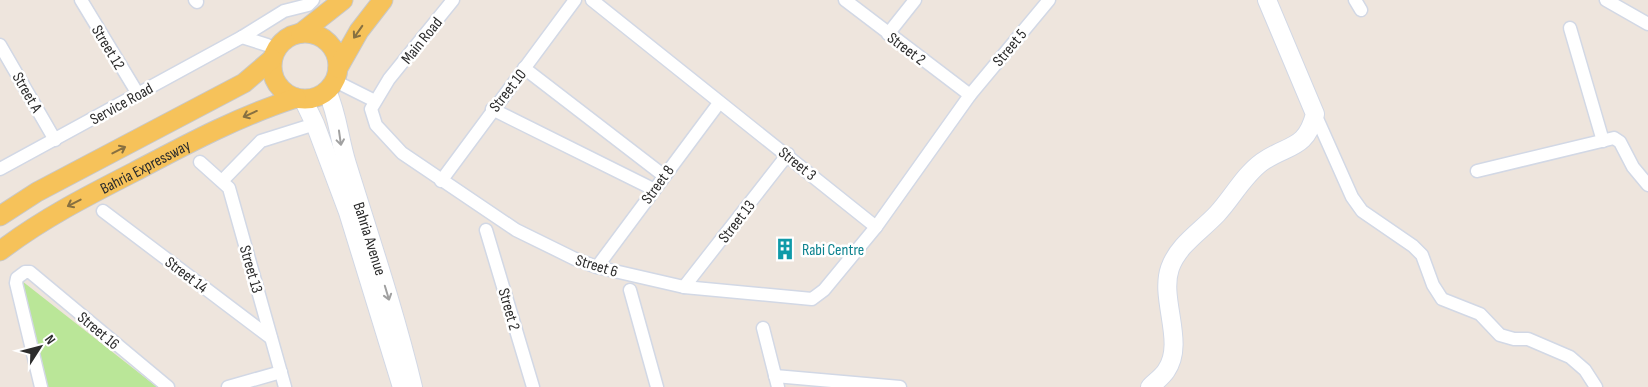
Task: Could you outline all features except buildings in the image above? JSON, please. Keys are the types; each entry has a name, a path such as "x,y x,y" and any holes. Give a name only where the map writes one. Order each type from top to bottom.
{"main road":[{"path":"301,33 343,0"},
{"path":"333,80 335,52 324,38 313,33 301,33 286,38 274,54 272,67 276,83 288,95 300,99 316,98 333,80 359,31 384,0"},
{"name":"Bahria Expressway","path":"0,216 37,192 244,83 274,54"},
{"name":"Bahria Expressway","path":"0,252 52,214 208,133 260,109 300,99"}],"street":[{"name":"Street 12","path":"81,0 138,94"},
{"name":"Service Road","path":"0,170 242,37 284,11 308,5 313,0"},
{"name":"Main Road","path":"375,101 388,79 453,0"},
{"name":"Street 10","path":"441,181 492,109 575,0"},
{"name":"Street 3","path":"592,0 719,103 788,154 876,227"},
{"name":"Street 2","path":"845,0 970,95"},
{"path":"888,34 915,0"},
{"name":"Street 5","path":"970,95 1049,0"},
{"path":"1267,0 1352,197 1362,211 1413,246 1422,255 1433,285 1442,299 1480,314 1500,335 1514,339 1528,339 1570,356 1585,370 1596,387"},
{"path":"1606,0 1648,24"},
{"path":"1570,28 1603,141"},
{"path":"242,37 267,45 274,54"},
{"name":"Street A","path":"0,44 55,140"},
{"path":"524,68 663,175"},
{"path":"333,80 375,101"},
{"name":"Bahria Avenue","path":"333,80 336,112 346,162 403,344 413,387"},
{"path":"876,227 970,95"},
{"name":"Bahria Avenue","path":"300,99 315,124 348,212 402,387"},
{"name":"Street 6","path":"375,101 372,109 376,125 402,153 516,230 575,259 597,267 684,287 812,299 824,290 876,227"},
{"name":"Street 8","path":"597,267 663,175 719,103"},
{"path":"492,109 653,189"},
{"path":"1150,387 1166,372 1174,355 1167,283 1170,267 1183,246 1217,214 1261,163 1302,141 1311,130 1315,114"},
{"path":"222,181 261,142 315,124"},
{"path":"1478,171 1614,138 1620,142 1633,167 1648,185"},
{"name":"Street 13","path":"684,287 788,154"},
{"name":"Street 13","path":"200,162 229,188 285,387"},
{"name":"Street 14","path":"103,211 271,338"},
{"name":"Street 2","path":"486,230 533,387"},
{"name":"Street 16","path":"41,387 16,283 21,274 30,272 168,387"},
{"path":"630,290 657,387"},
{"path":"763,328 777,381 900,387"},
{"path":"228,387 281,372"}],"green space":[{"path":"22,281 157,387 48,387"}],"place":[{"name":"Rabi Centre","path":"785,249"}]}
